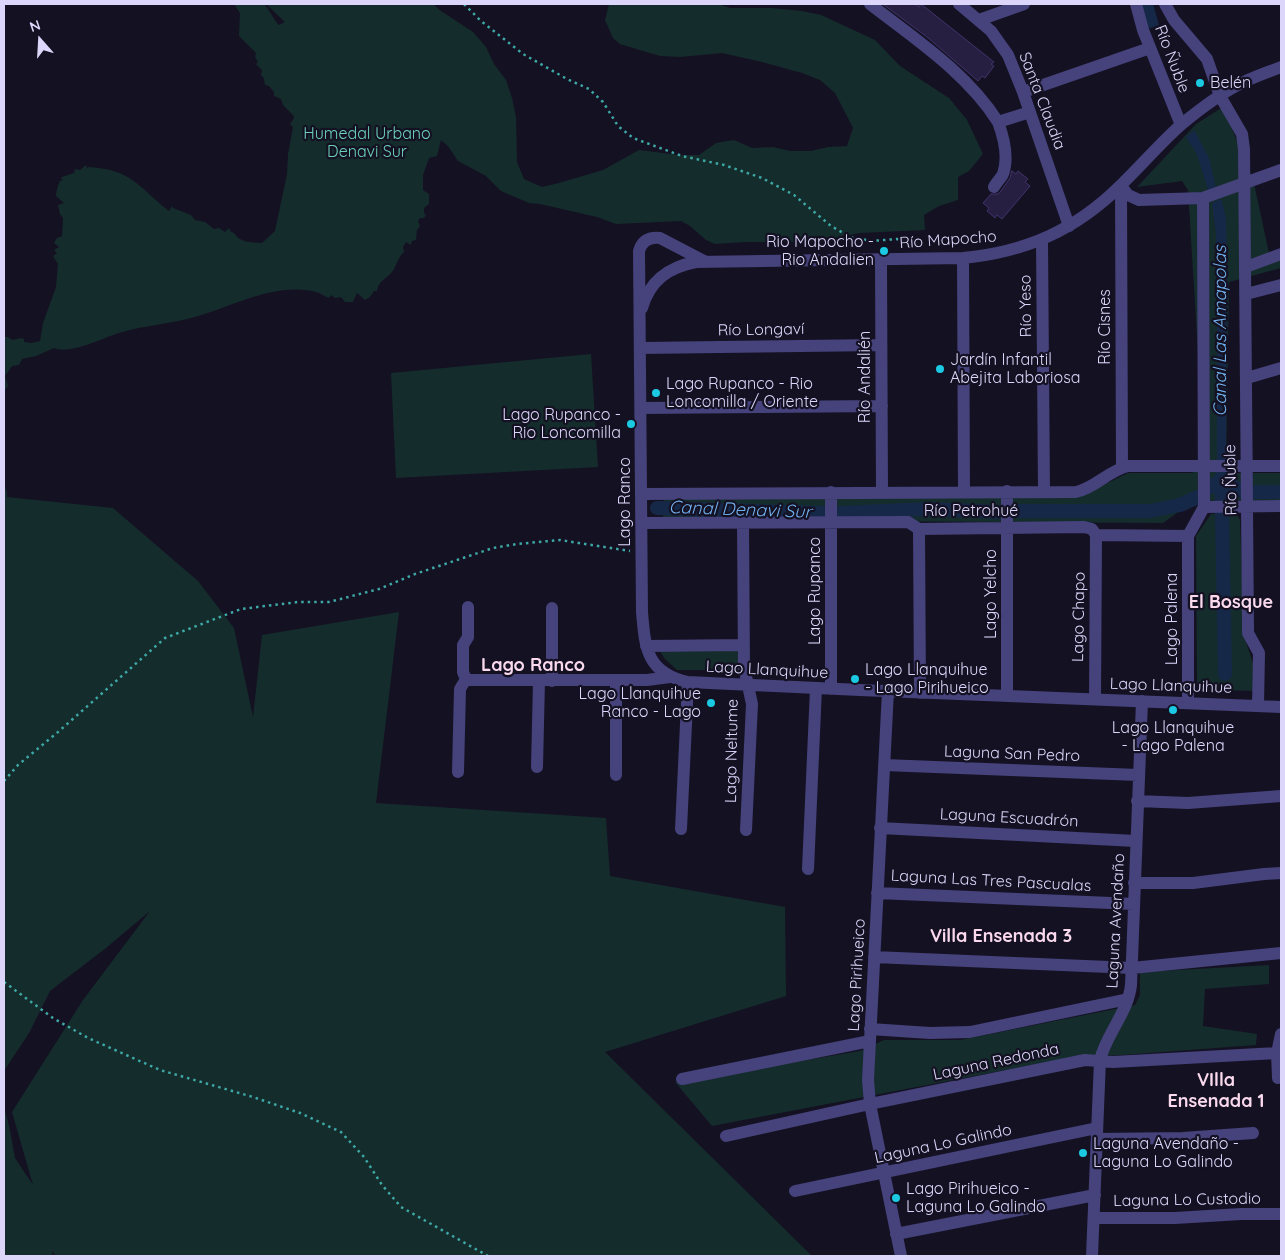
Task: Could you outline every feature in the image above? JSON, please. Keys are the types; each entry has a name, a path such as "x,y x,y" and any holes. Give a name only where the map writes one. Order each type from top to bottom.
{"street":[{"path":"870,4 960,77 984,102 998,122 1004,141 1005,162 1002,174 994,187"},
{"name":"Santa Claudia","path":"959,4 996,37 1008,55 1070,226"},
{"path":"979,20 1024,4"},
{"name":"Río Ñuble","path":"1136,4 1150,48 1181,125"},
{"name":"Río Ñuble","path":"1165,4 1174,20 1208,59 1220,96 1242,134 1244,149 1248,632 1259,653 1258,706"},
{"path":"1023,92 1150,48"},
{"name":"Río Mapocho","path":"641,317 645,298 654,283 661,276 677,267 696,262 881,261 963,258 1004,252 1042,240 1070,226 1096,208 1121,186 1181,125 1220,96 1236,86 1281,67"},
{"path":"998,122 1030,112"},
{"path":"1121,186 1128,195 1140,200 1203,198 1281,170"},
{"name":"Río Cisnes","path":"1121,186 1122,468"},
{"name":"Río Ñuble","path":"1203,198 1204,507"},
{"name":"Río Mapocho","path":"641,317 639,258 640,247 646,240 660,238 706,262"},
{"name":"Río Yeso","path":"1042,240 1044,491"},
{"path":"1246,267 1281,254"},
{"path":"963,258 964,492"},
{"name":"Río Andalién","path":"881,261 882,492"},
{"path":"1246,294 1281,284"},
{"name":"Lago Ranco","path":"641,317 642,612 646,646 655,665 670,676"},
{"name":"Río Longaví","path":"640,348 881,345"},
{"path":"1246,378 1281,368"},
{"path":"641,408 882,406"},
{"name":"Río Petrohué","path":"641,494 1080,491 1112,472 1134,466 1281,466"},
{"name":"Lago Yelcho","path":"1007,696 1008,491"},
{"name":"Lago Rupanco","path":"831,492 831,689"},
{"path":"1188,536 1204,507 1281,506"},
{"name":"Río Petrohué","path":"641,523 908,522 919,529 1084,527 1092,529 1096,535 1188,536"},
{"name":"Lago Neltume","path":"743,523 744,673 752,704 746,830"},
{"path":"919,529 920,693"},
{"name":"Lago Chapo","path":"1095,699 1096,535"},
{"name":"Lago Palena","path":"1188,536 1188,703"},
{"path":"458,772 460,689 466,679 463,672 464,645 468,637 468,607"},
{"path":"552,608 552,681"},
{"path":"646,646 744,645"},
{"name":"Lago Llanquihue","path":"466,679 538,681 657,680 670,676 688,682 888,692 1281,707"},
{"path":"616,680 616,775"},
{"path":"537,767 538,681"},
{"path":"681,829 688,682"},
{"path":"808,869 816,688"},
{"name":"Lago Pirihueico","path":"888,692 868,1080 870,1104 901,1256"},
{"name":"Laguna Avendaño","path":"1092,1256 1100,1060 1104,1047 1128,999 1132,968 1142,701"},
{"name":"Laguna San Pedro","path":"884,764 1138,775"},
{"path":"1137,801 1188,803 1281,796"},
{"name":"Laguna Escuadrón","path":"880,828 1136,841"},
{"path":"1134,883 1193,883 1281,873"},
{"name":"Laguna Las Tres Pascualas","path":"877,893 1134,904"},
{"path":"874,957 1132,968 1281,953"},
{"path":"682,1078 870,1035 970,1032 1128,999"},
{"path":"1278,1078 1277,1053 1281,1034"},
{"name":"Laguna Redonda","path":"726,1136 1085,1060 1113,1062 1277,1053"},
{"name":"Laguna Lo Galindo","path":"795,1191 1097,1134 1183,1138 1253,1133"},
{"name":"Laguna Lo Custodio","path":"896,1234 1095,1195"},
{"name":"Laguna Lo Custodio","path":"1094,1218 1174,1218 1281,1214"}],"path":[{"path":"464,4 481,21 523,54 559,75 589,89 603,102 618,126 633,138 668,152 724,165 762,178 794,195 840,232 871,241 892,239 902,241 914,248 923,259"},
{"path":"4,782 18,765 165,638 241,609 298,602 329,602 379,589 415,574 493,548 518,544 560,540 642,552"},
{"path":"4,982 53,1018 88,1038 160,1070 254,1097 300,1113 341,1132 364,1156 382,1185 401,1207 488,1256"}],"green space":[{"name":"Humedal Urbano Denavi Sur","path":"234,4 264,4 279,25 285,22 266,4 433,4 473,32 486,47 494,64 506,80 516,117 517,162 524,179 542,187 603,170 639,150 679,155 699,155 716,143 734,140 752,148 773,147 790,151 811,151 828,147 847,146 853,128 835,93 820,80 802,73 722,53 680,57 660,56 620,44 613,38 605,20 609,4 718,4 730,8 772,8 821,15 875,40 900,66 949,98 967,120 983,154 969,171 958,177 958,200 939,206 924,215 925,230 859,233 819,242 715,244 706,240 681,221 616,224 597,217 529,203 501,191 486,176 458,161 448,146 441,140 437,156 429,158 423,175 423,190 429,194 429,204 424,208 426,215 418,221 420,226 417,230 416,240 412,241 411,245 406,242 403,247 404,252 394,269 382,281 377,291 374,291 365,300 357,293 353,302 345,302 341,297 335,298 331,295 329,298 316,292 286,290 271,292 188,319 129,330 77,348 60,350 54,348 36,356 22,359 19,365 12,366 5,376 8,386 4,391 4,337 12,340 21,338 24,339 24,342 32,343 40,341 43,323 56,287 58,264 53,256 57,253 54,250 59,247 54,243 57,238 62,236 63,218 58,205 64,203 56,196 56,192 60,181 63,180 61,178 74,173 75,169 80,170 86,165 87,168 116,172 134,181 169,211 172,206 191,215 195,220 205,222 214,229 219,228 225,232 229,228 239,239 262,243 275,231 287,174 288,154 293,127 290,124 294,116 283,105 281,99 274,96 274,92 269,86 265,85 264,78 261,75 262,70 256,64 258,62 255,57 256,53 239,36 240,13"},
{"path":"1223,107 1253,179 1269,253 1281,249 1281,268 1229,282 1226,473 1281,473 1281,500 1177,501 1177,513 1163,523 663,520 664,498 1083,495 1128,473 1192,473 1205,466 1188,190 1182,181 1137,187 1196,124"},
{"path":"591,354 598,467 396,478 391,373"},
{"path":"4,485 7,497 113,508 198,581 234,628 253,717 262,635 399,612 376,803 606,818 610,876 785,907 786,996 605,1052 812,1256 55,1256 53,1251 52,1256 4,1256 4,1108 15,1158 33,1185 12,1112 83,1000 150,911 50,991 29,1033 4,1071"},
{"path":"1236,512 1240,520 1244,636 1254,666 1253,691 1197,689 1196,536 1211,514"},
{"path":"737,649 741,670 677,670 665,659 659,650"},
{"path":"1269,965 1269,984 1205,989 1203,1026 1257,1034 1256,1045 1074,1057 712,1126 675,1082 860,1051 884,1040 960,1040 1135,1005 1140,995 1140,972"}],"water":[{"path":"1141,4 1153,4 1159,25 1148,29"},
{"path":"1194,130 1209,158 1216,188 1208,190 1197,154 1186,137"},
{"name":"Canal Las Amapolas","path":"1221,199 1226,217 1226,461 1217,461 1217,284 1216,233 1212,203"}],"building":[{"path":"883,4 915,4 919,7 921,4 994,62 991,64 994,66 985,78 982,76 978,81 927,37"},
{"path":"1012,171 1016,174 1018,171 1028,179 1025,182 1030,186 1002,219 997,215 995,218 987,211 989,208 983,203 991,194 998,194 1001,191 1010,178"}],"waterway":[{"path":"1222,475 1222,501"},
{"name":"Canal Denavi Sur","path":"1211,487 1222,480 1240,490"},
{"name":"Canal Denavi Sur","path":"1256,492 1281,492"},
{"name":"Canal Denavi Sur","path":"1014,511 1150,511 1180,505 1198,497"},
{"name":"Canal Denavi Sur","path":"657,508 824,513"},
{"name":"Canal Denavi Sur","path":"840,513 927,509 1000,512"},
{"path":"1222,513 1225,674"}],"place":[{"name":"Belén","path":"1200,83"},
{"name":"Rio Mapocho - Rio Andalien","path":"884,251"},
{"name":"Jardín Infantil Abejita Laboriosa","path":"940,369"},
{"name":"Lago Rupanco - Rio Loncomilla / Oriente","path":"656,393"},
{"name":"Lago Rupanco - Rio Loncomilla","path":"631,424"},
{"name":"Lago Llanquihue - Lago Pirihueico","path":"855,679"},
{"name":"Lago Llanquihue Ranco - Lago","path":"711,703"},
{"name":"Lago Llanquihue - Lago Palena","path":"1173,710"},
{"name":"Laguna Avendaño - Laguna Lo Galindo","path":"1083,1153"},
{"name":"Lago Pirihueico - Laguna Lo Galindo","path":"896,1198"}],"district":[{"name":"El Bosque","path":"1231,603"},
{"name":"Lago Ranco","path":"533,666"},
{"name":"Villa Ensenada 3","path":"1001,937"},
{"name":"VIlla Ensenada 1","path":"1216,1091"}]}
